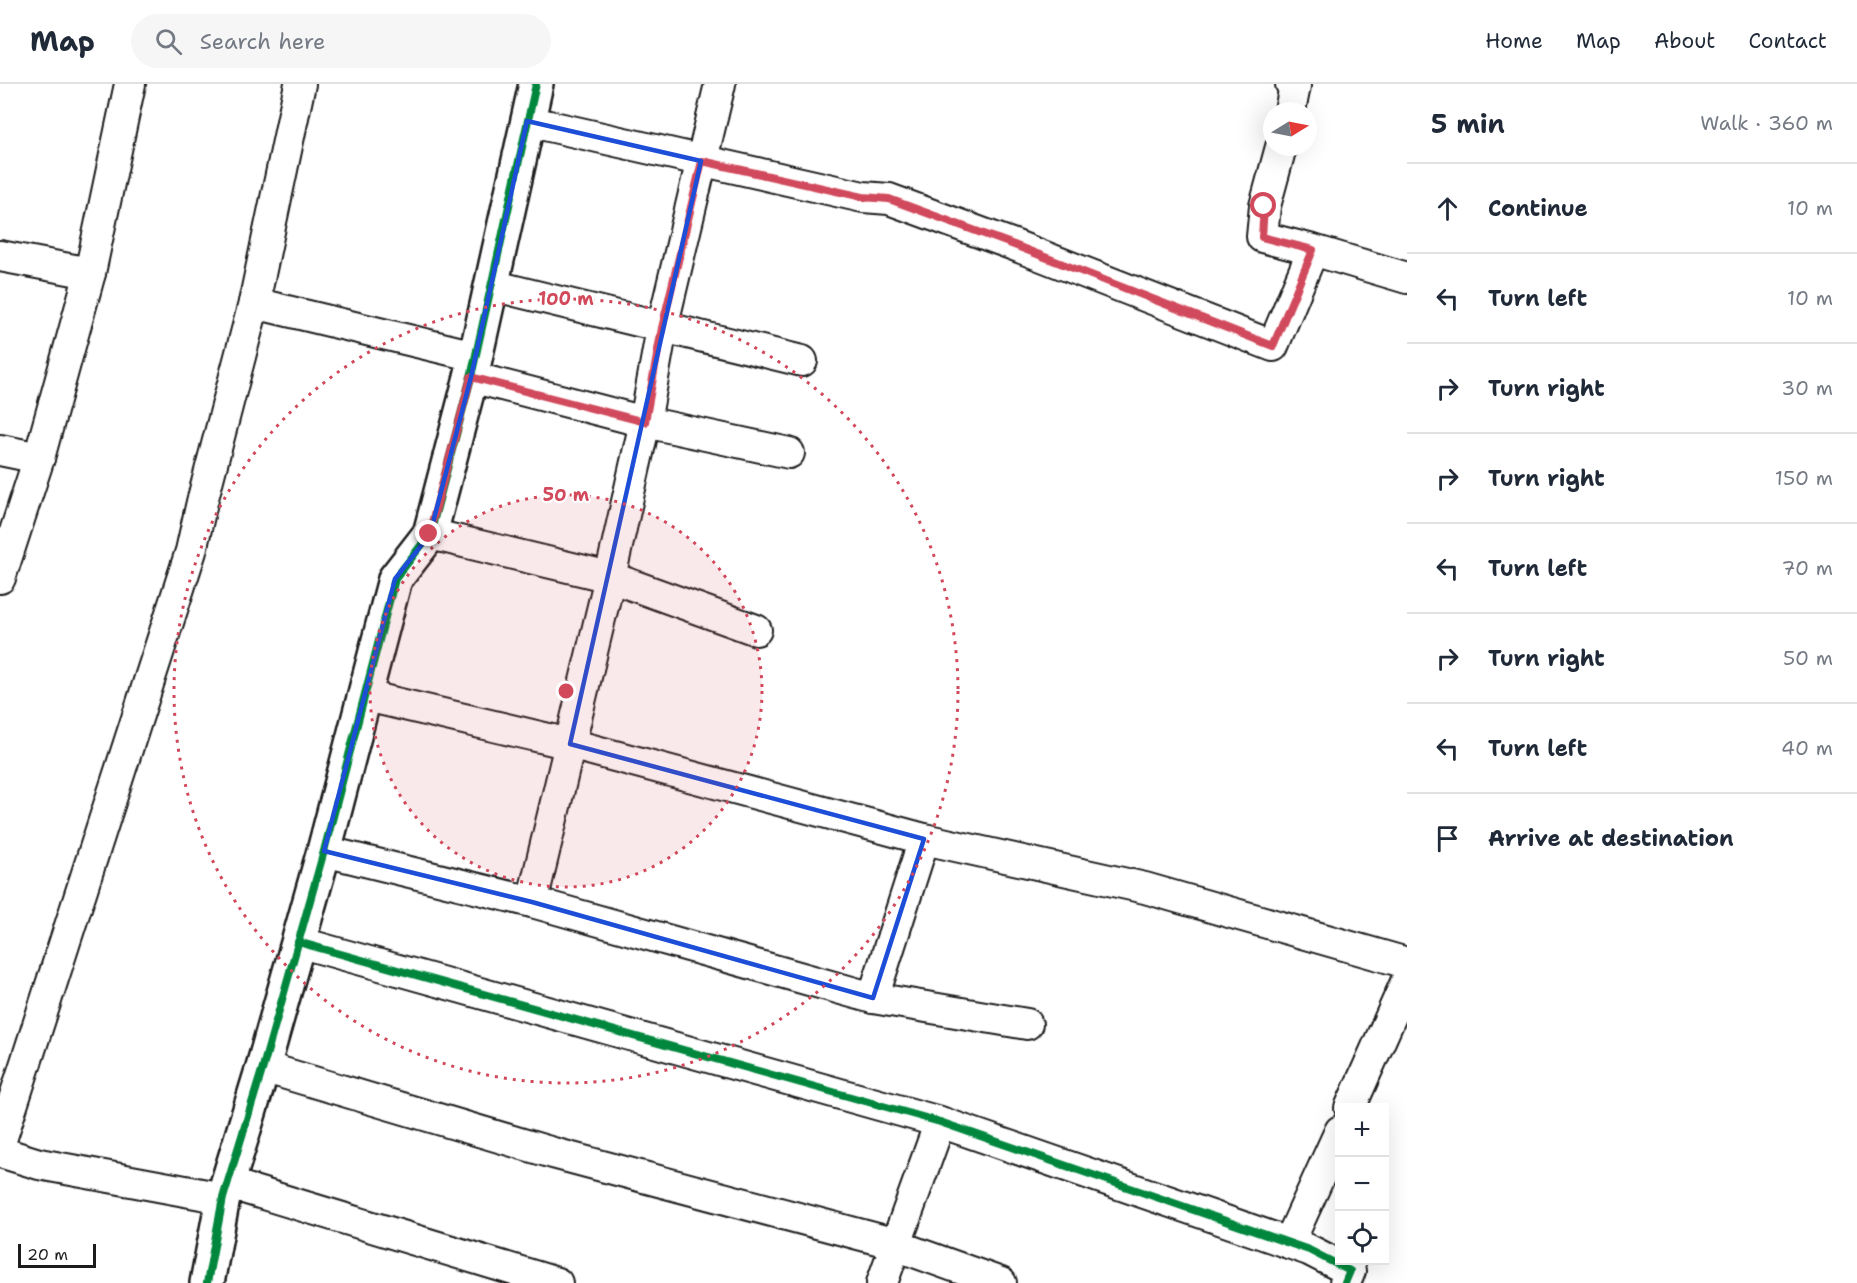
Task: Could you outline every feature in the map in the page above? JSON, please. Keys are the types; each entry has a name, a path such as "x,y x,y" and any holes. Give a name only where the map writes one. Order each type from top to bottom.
{"street":[{"path":"0,578 39,458 90,273 130,84"},
{"path":"0,1143 191,551 254,303 300,84"},
{"path":"207,1283 225,1190 324,851 395,579 429,534 473,366 536,84"},
{"path":"532,902 610,577 645,422 662,328 720,84"},
{"path":"1291,84 1295,86 1292,102"},
{"path":"527,121 863,197 889,199 1273,346 1313,250"},
{"path":"1278,156 1264,206 1262,237 1407,278"},
{"path":"0,256 90,273"},
{"path":"490,285 802,361"},
{"path":"254,303 473,366 645,422 789,453"},
{"path":"0,450 39,458"},
{"path":"429,534 610,577 756,630"},
{"path":"366,696 570,744 924,839 1145,888 1407,963"},
{"path":"873,998 924,839"},
{"path":"324,851 532,902 873,998 1028,1024"},
{"path":"298,942 940,1122 1309,1250 1350,1271 1345,1283"},
{"path":"1352,1103 1407,980"},
{"path":"262,1067 553,1153 896,1245 1001,1283"},
{"path":"882,1283 940,1122"},
{"path":"1289,1243 1335,1142"},
{"path":"0,1152 39,1164 225,1190 557,1283"}],"highlighted area":[{"path":"527,121 701,161 570,744 924,839 873,998 532,902 324,851 395,579 430,534 471,377"}],"cycle path":[{"path":"207,1283 223,1198 324,851 395,579 430,534 471,377 536,84"},
{"path":"298,942 940,1122 1309,1250 1350,1271 1345,1283"}],"route":[{"path":"429,534 471,377 645,422 662,328 702,161 863,197 889,199 1273,346 1313,250 1262,237 1264,206"}]}
